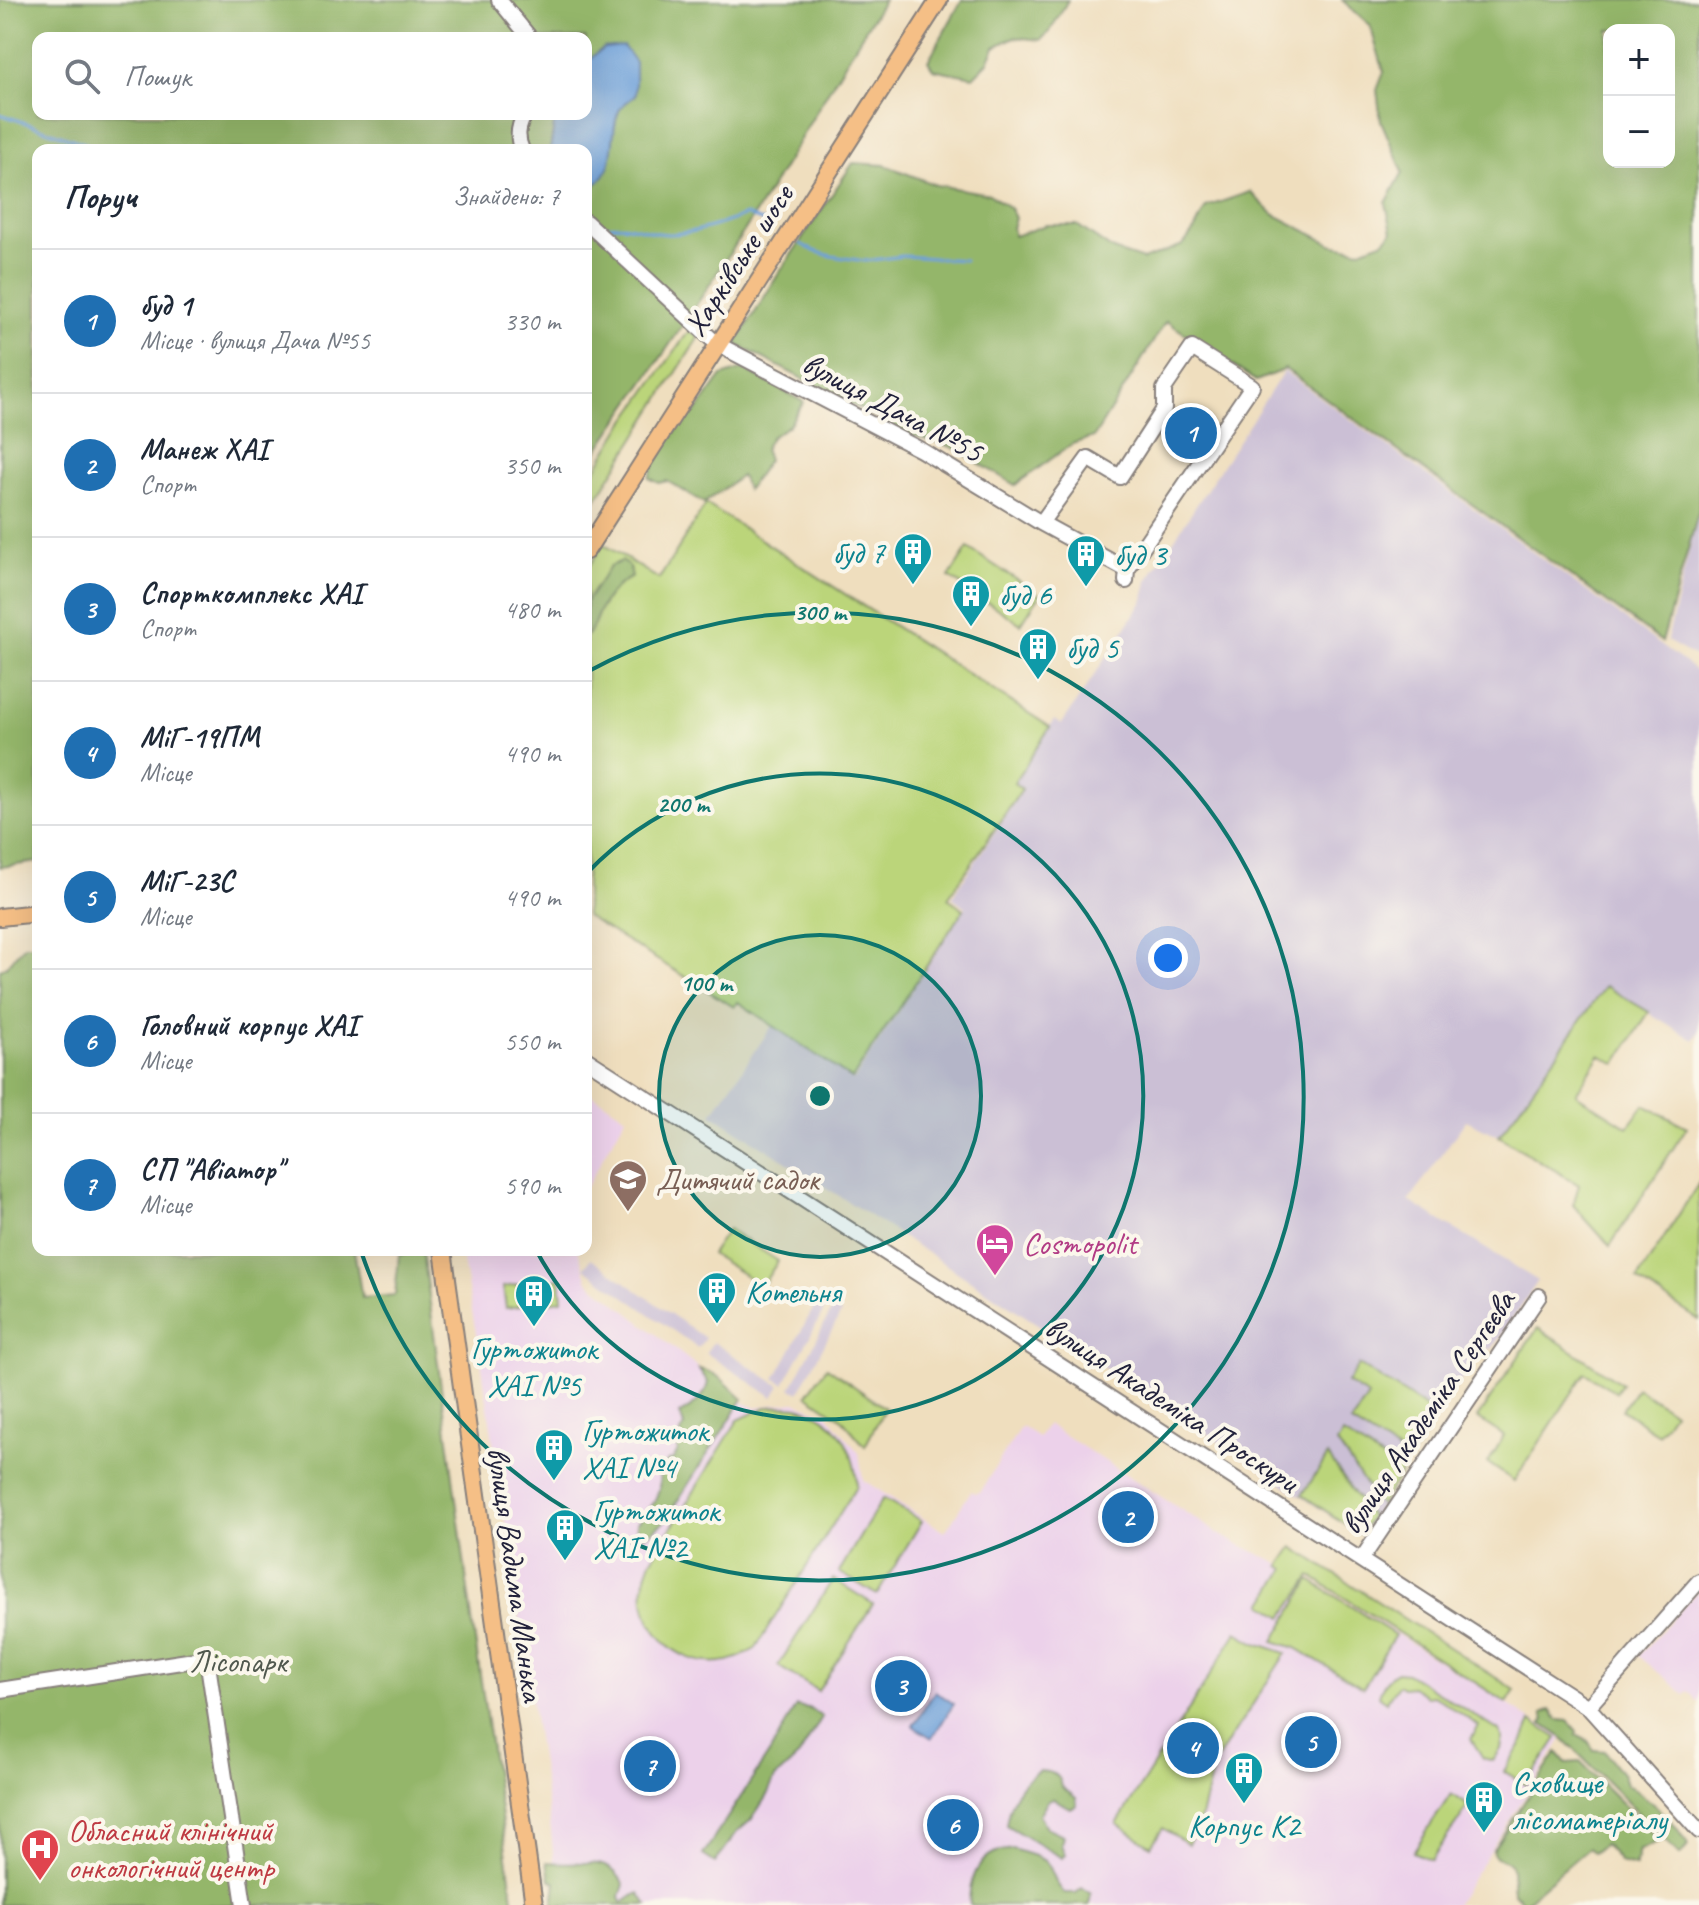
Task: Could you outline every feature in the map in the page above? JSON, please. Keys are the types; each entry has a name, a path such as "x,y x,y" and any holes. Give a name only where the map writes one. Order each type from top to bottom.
{"main road":[{"name":"Харківське шосе","path":"592,542 939,0"},
{"path":"0,917 32,914"},
{"name":"вулиця Вадима Манька","path":"444,1256 534,1905"}],"street":[{"path":"499,0 525,32"},
{"path":"520,144 519,126 522,120"},
{"name":"вулиця Дача №55","path":"592,229 717,344 921,450 1127,576 1252,386 1192,348 1164,389 1164,409 1120,477 1088,458 1041,523"},
{"name":"вулиця Академіка Проскури","path":"592,1063 1588,1707 1699,1831"},
{"name":"вулиця Академіка Сергєєва","path":"1361,1560 1539,1296"},
{"path":"1588,1707 1699,1581"},
{"path":"0,1690 207,1658 244,1905"}],"shaded area":[{"path":"1284,371 1699,673 1699,1032 1694,1040 1605,986 1499,1136 1466,1120 1409,1201 1538,1281 1491,1350 1483,1346 1361,1536 712,1114 772,1026 854,1080 966,907 952,897 1023,789 1015,783 1054,720 1062,724 1144,600 1147,581"},
{"path":"1699,511 1699,659 1667,641"},
{"path":"592,1094 626,1117 592,1177"},
{"path":"462,1256 580,1256 588,1281 744,1403 755,1407 795,1402 827,1414 859,1453 863,1480 945,1532 971,1491 980,1492 1021,1426 1038,1437 1047,1424 1224,1537 1310,1579 1562,1739 1455,1905 558,1905 551,1831 482,1367"},
{"path":"591,1258 705,1338 698,1348 584,1268"},
{"path":"818,1300 827,1305 784,1384 775,1379"},
{"path":"833,1308 841,1313 799,1392 791,1388"},
{"path":"713,1342 780,1386 773,1397 706,1353"},
{"path":"1699,1589 1699,1703 1688,1691 1684,1694 1639,1656"}],"green space":[{"path":"0,0 884,0 729,255 592,458 592,187 595,186 604,48 592,57 592,32 32,32 32,120 555,120 551,144 32,144 32,863 0,867"},
{"path":"962,0 1068,0 1050,31 1041,40 1014,37 995,47 988,62 973,77 933,69 928,61"},
{"path":"1342,0 1699,0 1699,510 1662,642 1285,369 1256,381 1166,321 1094,437 1072,444 1015,485 952,447 910,435 736,344 779,273 853,163 885,165 936,185 989,194 1010,208 1015,218 1012,228 1014,236 1046,225 1077,225 1113,250 1143,260 1183,245 1206,207 1250,192 1273,214 1331,244 1360,250 1382,242 1392,232 1386,203 1403,172 1381,121 1377,90 1384,72 1370,25"},
{"path":"689,331 698,335 592,506 592,476 620,429"},
{"path":"743,369 804,402 788,426 771,437 764,449 768,460 747,490 741,476 704,503 667,481 659,483 649,478 656,460 685,417 695,413 722,376"},
{"path":"706,504 1050,727 1014,783 1022,789 948,898 964,909 852,1079 738,1002 734,1007 592,920 592,561 603,544 659,579"},
{"path":"968,548 1040,595 1021,624 949,577"},
{"path":"622,561 630,567 632,577 608,597 592,628 592,593 610,566"},
{"name":"Лісопарк","path":"25,945 32,945 32,1256 355,1256 362,1298 395,1295 399,1256 424,1256 514,1905 0,1905 0,969"},
{"path":"1605,986 1649,1012 1616,1064 1600,1055 1576,1094 1628,1127 1644,1105 1687,1127 1610,1246 1573,1205 1579,1185 1499,1136"},
{"path":"1699,1183 1699,1320 1637,1280"},
{"path":"728,1229 778,1261 762,1286 711,1254"},
{"path":"560,1278 562,1300 506,1308 503,1287"},
{"path":"1538,1328 1622,1384 1616,1392 1585,1373 1514,1481 1488,1463 1504,1436 1477,1418"},
{"path":"1359,1365 1432,1411 1424,1423 1430,1427 1410,1459 1351,1423 1368,1396 1347,1383"},
{"path":"827,1367 885,1408 865,1446 841,1418 807,1395"},
{"path":"699,1369 718,1376 743,1399 664,1522 646,1536 637,1533 637,1523 655,1500 660,1470 674,1459 678,1451 676,1445 684,1426 680,1414 698,1401 706,1388 708,1382"},
{"path":"1637,1388 1673,1412 1658,1434 1622,1410"},
{"path":"766,1407 798,1407 812,1411 833,1426 848,1447 857,1486 755,1649 726,1661 705,1662 690,1658 664,1642 655,1630 644,1601 647,1573 651,1561 738,1420"},
{"path":"1343,1434 1402,1471 1380,1506 1337,1443"},
{"path":"1328,1456 1371,1517 1360,1534 1302,1495"},
{"path":"883,1498 922,1521 877,1595 839,1572"},
{"path":"1293,1547 1515,1690 1507,1703 1311,1576 1283,1617 1263,1604 1285,1569 1280,1566"},
{"path":"833,1579 873,1604 818,1691 778,1666"},
{"path":"1310,1580 1395,1635 1363,1688 1296,1648 1274,1641"},
{"path":"1237,1632 1256,1643 1286,1653 1214,1764 1199,1825 1188,1844 1163,1828 1151,1846 1117,1824"},
{"path":"1397,1672 1407,1673 1499,1731 1503,1739 1501,1749 1493,1761 1483,1758 1471,1739 1479,1726 1433,1695 1426,1696 1412,1687 1398,1685 1386,1702 1379,1696 1386,1682"},
{"path":"796,1706 808,1708 822,1717 799,1756 775,1778 751,1820 737,1832 715,1863 703,1855"},
{"path":"1551,1710 1558,1720 1568,1721 1577,1731 1576,1735 1588,1741 1594,1750 1605,1751 1626,1784 1671,1821 1688,1846 1680,1855 1563,1738 1542,1724 1545,1720 1542,1714"},
{"path":"1531,1721 1557,1738 1526,1785 1504,1771 1523,1741"},
{"path":"1557,1752 1566,1763 1580,1762 1660,1841 1639,1850 1635,1866 1620,1862 1604,1844 1593,1853 1588,1848 1524,1903 1513,1892 1511,1866 1492,1851"},
{"path":"1039,1771 1057,1776 1062,1787 1076,1798 1077,1804 1073,1808 1053,1798 1048,1800 1039,1815 1046,1827 1063,1835 1061,1845 1065,1854 1062,1858 1006,1825 1016,1794"},
{"path":"1451,1794 1467,1808 1431,1860 1413,1852"},
{"path":"1014,1849 1047,1863 1064,1893 1076,1893 1082,1888 1091,1894 1089,1905 970,1905 972,1883 978,1868 996,1852"},
{"path":"547,1862 592,1863 610,1868 624,1885 620,1896 622,1902 639,1893 647,1905 553,1905 556,1882 550,1879"}],"water":[{"path":"623,46 635,62 635,96 621,107 616,119 609,165 605,175 592,185 592,144 551,144 555,120 592,120 592,57 604,48"},
{"path":"935,1691 954,1704 932,1738 913,1726"}],"waterway":[{"path":"0,114 87,144"},
{"path":"602,227 621,225 663,234 680,233 709,228 746,215 772,225"},
{"path":"801,244 831,256 865,261 903,256 964,260"}],"place":[{"name":"буд 1","path":"1191,433"},
{"name":"буд 7","path":"913,586"},
{"name":"буд 3","path":"1086,588"},
{"name":"буд 6","path":"971,628"},
{"name":"буд 5","path":"1038,681"},
{"name":"Дитячий садок","path":"628,1213"},
{"name":"Cosmopolit","path":"995,1277"},
{"name":"Котельня","path":"717,1325"},
{"name":"Гуртожиток ХАІ №5","path":"534,1328"},
{"name":"Гуртожиток ХАІ №4","path":"554,1482"},
{"name":"Манеж ХАІ","path":"1128,1517"},
{"name":"Гуртожиток ХАІ №2","path":"565,1562"},
{"name":"Спорткомплекс ХАІ","path":"901,1686"},
{"name":"МіГ-23С","path":"1311,1742"},
{"name":"МіГ-19ПМ","path":"1193,1748"},
{"name":"СП \"Авіатор\"","path":"650,1766"},
{"name":"Корпус К2","path":"1244,1805"},
{"name":"Головний корпус ХАІ","path":"953,1825"},
{"name":"Сховище лісоматеріалу","path":"1484,1834"},
{"name":"Обласний клінічний онкологічний центр","path":"40,1882"}]}
